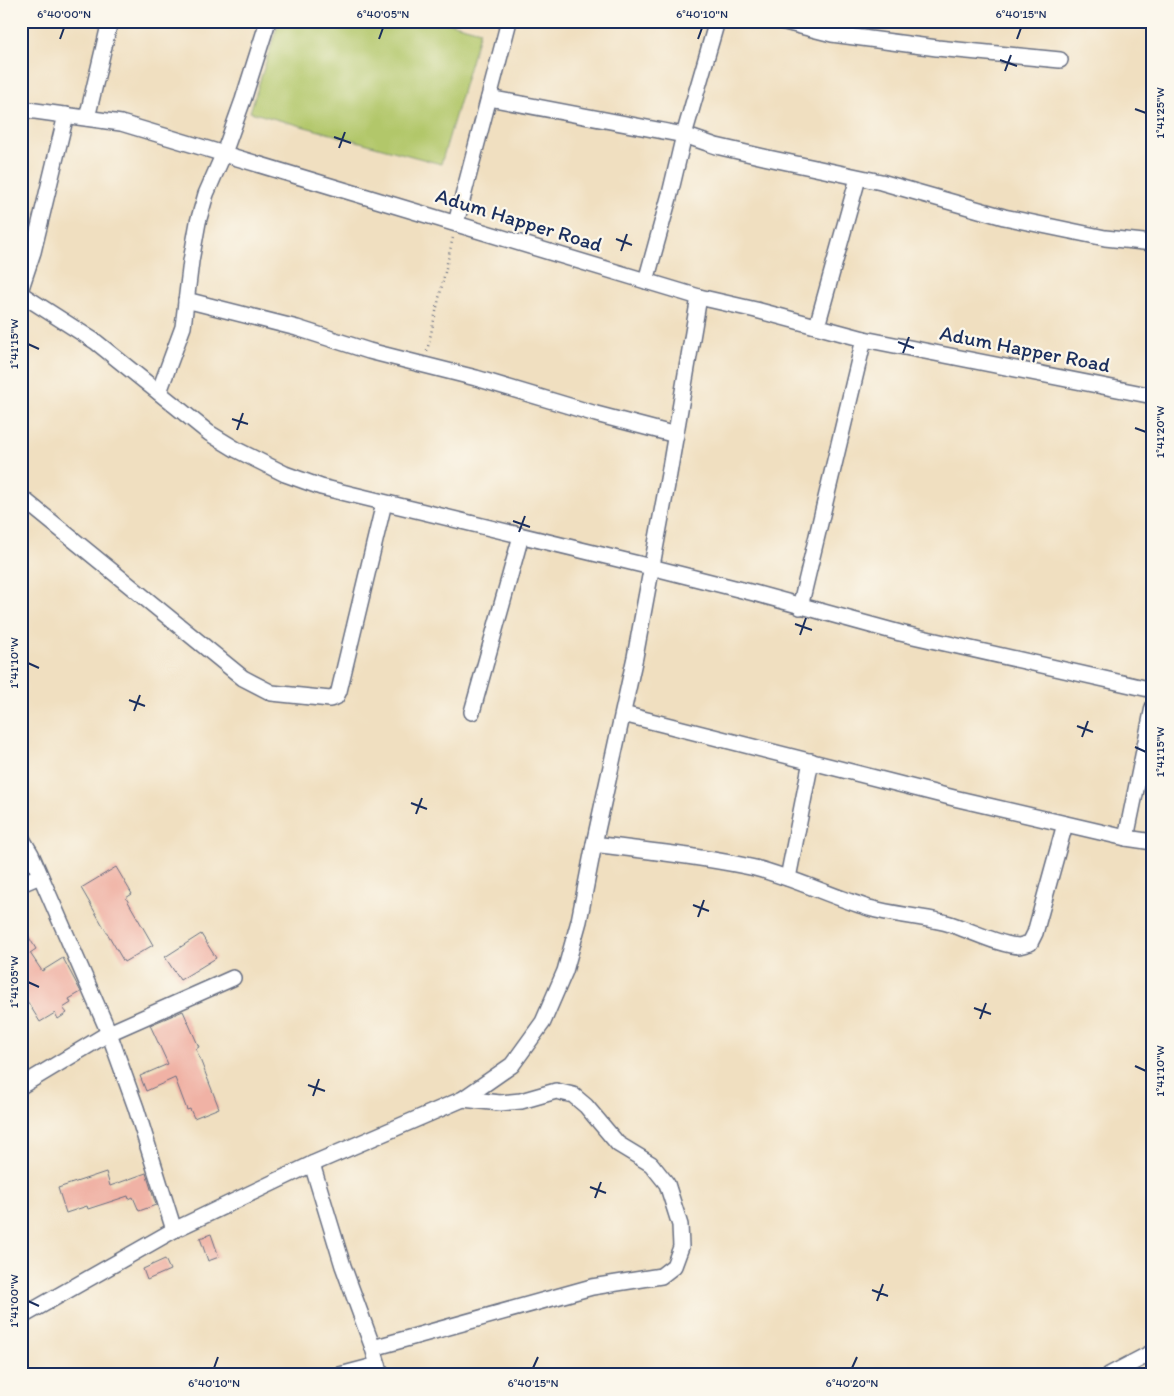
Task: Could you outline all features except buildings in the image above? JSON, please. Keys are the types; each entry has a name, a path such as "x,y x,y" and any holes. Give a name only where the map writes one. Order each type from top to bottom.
{"street":[{"path":"87,118 110,21"},
{"path":"159,392 183,327 198,222 206,194 224,153 243,100 268,21"},
{"path":"456,223 509,21"},
{"path":"781,21 842,35 937,48 1060,60"},
{"path":"646,281 715,22"},
{"path":"489,98 684,135 740,152 881,182 1004,217 1105,238 1153,243"},
{"name":"Adum Happer Road","path":"21,109 121,122 699,297 864,339 1153,396"},
{"path":"21,288 33,252 66,115"},
{"path":"817,326 858,178"},
{"path":"21,294 96,342 210,433 237,450 285,474 321,487 651,566 900,633 1153,690"},
{"path":"21,1317 174,1230 312,1164 462,1099 512,1066 543,1022 565,971 579,921 623,714 676,435 699,297"},
{"path":"186,300 297,328 369,351 476,378 596,414 676,435"},
{"path":"800,607 864,339"},
{"path":"21,497 243,678 272,693 330,699 336,697 339,691 384,503"},
{"path":"472,712 521,536"},
{"path":"1126,838 1153,708"},
{"path":"623,714 954,798 1126,838 1153,842"},
{"path":"788,878 811,761"},
{"path":"594,844 754,868 788,878 834,897 871,908 893,914 944,922 1020,946 1030,942 1035,933 1065,824"},
{"path":"21,837 109,1033 136,1108 174,1230"},
{"path":"21,884 40,876"},
{"path":"21,1086 109,1033 233,978"},
{"path":"373,1348 592,1287 661,1276 674,1266 682,1247 680,1225 667,1184 651,1164 618,1144 586,1106 573,1095 556,1092 521,1101 500,1103 462,1099"},
{"path":"312,1164 343,1266 380,1370 340,1375"},
{"path":"1109,1375 1153,1352"}],"path":[{"path":"423,365 456,223"}],"green space":[{"path":"279,21 443,21 480,31 441,164 250,112"}]}
